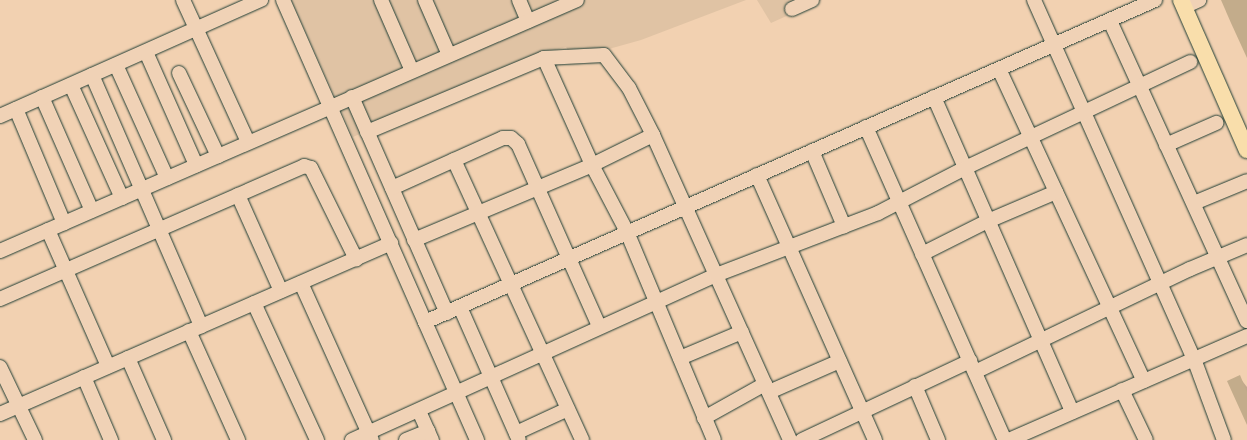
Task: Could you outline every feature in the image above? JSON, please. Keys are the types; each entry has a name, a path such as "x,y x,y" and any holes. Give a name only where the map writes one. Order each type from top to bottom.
{"main road":[{"path":"1183,3 1245,139"}],"street":[{"path":"183,0 248,142"},
{"path":"0,116 261,0"},
{"path":"283,0 477,440"},
{"path":"381,0 412,71"},
{"path":"425,0 449,55"},
{"path":"519,0 528,21"},
{"path":"792,9 812,0"},
{"path":"1034,0 1194,359 1219,439"},
{"path":"426,322 1156,0"},
{"path":"1183,3 1199,0"},
{"path":"0,251 574,1"},
{"path":"1110,21 1247,321"},
{"path":"146,52 196,165"},
{"path":"367,132 544,58 604,55 619,72 653,134 790,440"},
{"path":"544,58 592,165 627,232 714,440"},
{"path":"352,440 370,436 456,392 543,354 599,326 716,275 790,245 844,226 965,168 1032,139 1190,62"},
{"path":"116,65 167,178"},
{"path":"999,69 1144,381"},
{"path":"180,73 218,156"},
{"path":"92,75 160,230 195,329 238,440"},
{"path":"71,85 122,198"},
{"path":"42,97 92,211"},
{"path":"352,97 447,313"},
{"path":"934,97 1072,412"},
{"path":"16,109 64,223"},
{"path":"1166,145 1216,123"},
{"path":"866,127 1005,440"},
{"path":"414,240 592,165 653,134"},
{"path":"392,188 503,138 511,138 518,144 599,326"},
{"path":"812,151 844,226"},
{"path":"454,160 582,440"},
{"path":"0,299 304,166 312,168 356,259"},
{"path":"758,175 875,440"},
{"path":"1194,203 1247,181"},
{"path":"922,254 988,220 1056,192"},
{"path":"238,195 281,292"},
{"path":"48,230 108,366"},
{"path":"0,414 391,243"},
{"path":"802,440 915,386 1041,342 1111,309 1160,283 1247,245"},
{"path":"301,283 370,436"},
{"path":"254,303 317,440"},
{"path":"460,307 517,436 568,408"},
{"path":"680,358 742,332"},
{"path":"1009,440 1042,434 1072,412 1247,336"},
{"path":"128,358 164,440"},
{"path":"704,418 767,388 840,360"},
{"path":"0,367 35,440"},
{"path":"84,377 111,440"},
{"path":"915,386 938,440"},
{"path":"1122,390 1146,440"},
{"path":"406,440 430,435 419,411"}],"shaded area":[{"path":"291,0 746,0 641,40 573,59 566,47 541,54 353,137"},
{"path":"757,0 822,0 771,23"}],"building":[{"path":"1221,0 1247,0 1247,58 1231,23"},
{"path":"1240,375 1247,392 1247,425 1227,381"}]}
